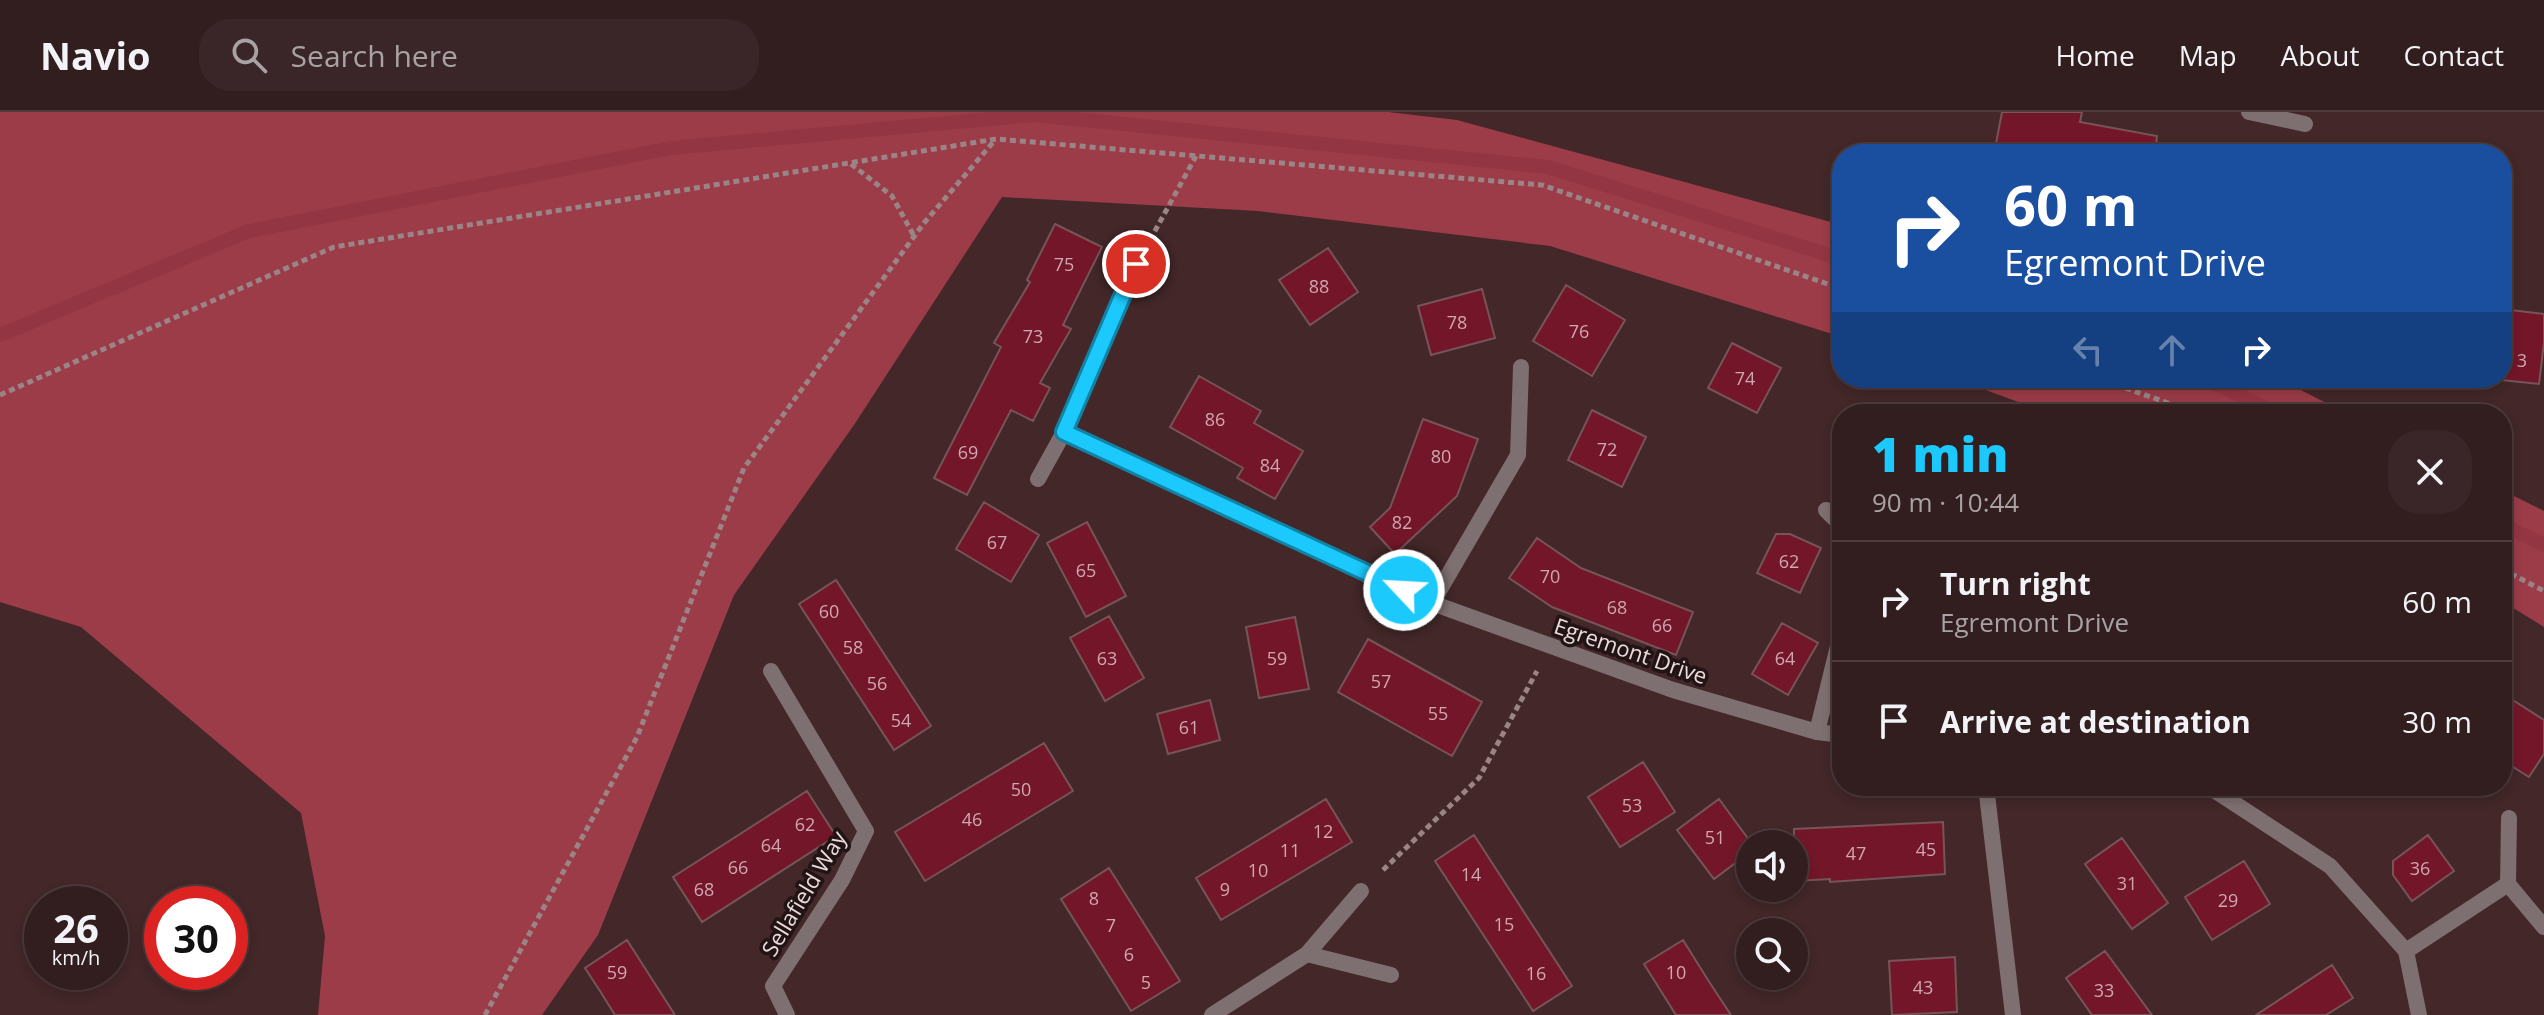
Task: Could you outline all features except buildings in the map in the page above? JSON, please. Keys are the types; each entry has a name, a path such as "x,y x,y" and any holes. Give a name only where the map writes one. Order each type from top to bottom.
{"street":[{"path":"2249,112 2305,124"},
{"path":"1038,479 1064,432 1136,264"},
{"path":"1432,603 1518,455 1521,367"},
{"name":"Egremont Drive","path":"1064,432 1432,603 1673,690 1832,734"},
{"path":"1826,510 1832,516"},
{"name":"Sellafield Way","path":"771,671 866,831 842,880 773,986 787,1015"},
{"path":"1817,732 1832,671"},
{"path":"1987,796 2013,1015"},
{"path":"2223,796 2330,866 2406,951 2419,1015"},
{"path":"2509,818 2508,884 2544,927"},
{"path":"2406,951 2508,884"},
{"path":"1212,1015 1307,954 1361,891"},
{"path":"1307,954 1391,975"}],"path":[{"path":"485,1015 637,737 744,468 915,237 996,139"},
{"path":"0,395 334,247 996,139 1542,185 1832,286"},
{"path":"1136,264 1196,156"},
{"path":"850,163 892,196 915,237"},
{"path":"2125,388 2171,404"},
{"path":"2512,574 2544,591"},
{"path":"1361,891 1479,778 1551,646"}],"shaded area":[{"path":"0,112 1388,112 1457,120 1832,222 1832,334 1550,246 1258,211 1002,197 854,425 734,595 598,935 542,1015 318,1015 325,936 301,813 81,627 0,602"},
{"path":"1980,388 2297,388 2328,404 2024,404"},
{"path":"2512,495 2544,511 2544,627 2512,607"}],"waterway":[{"path":"0,335 249,231 671,148 1035,115 1548,167 1832,256"},
{"path":"2225,388 2257,404"},
{"path":"2512,529 2544,545"}],"route":[{"path":"1136,264 1064,432 1404,590"}]}
